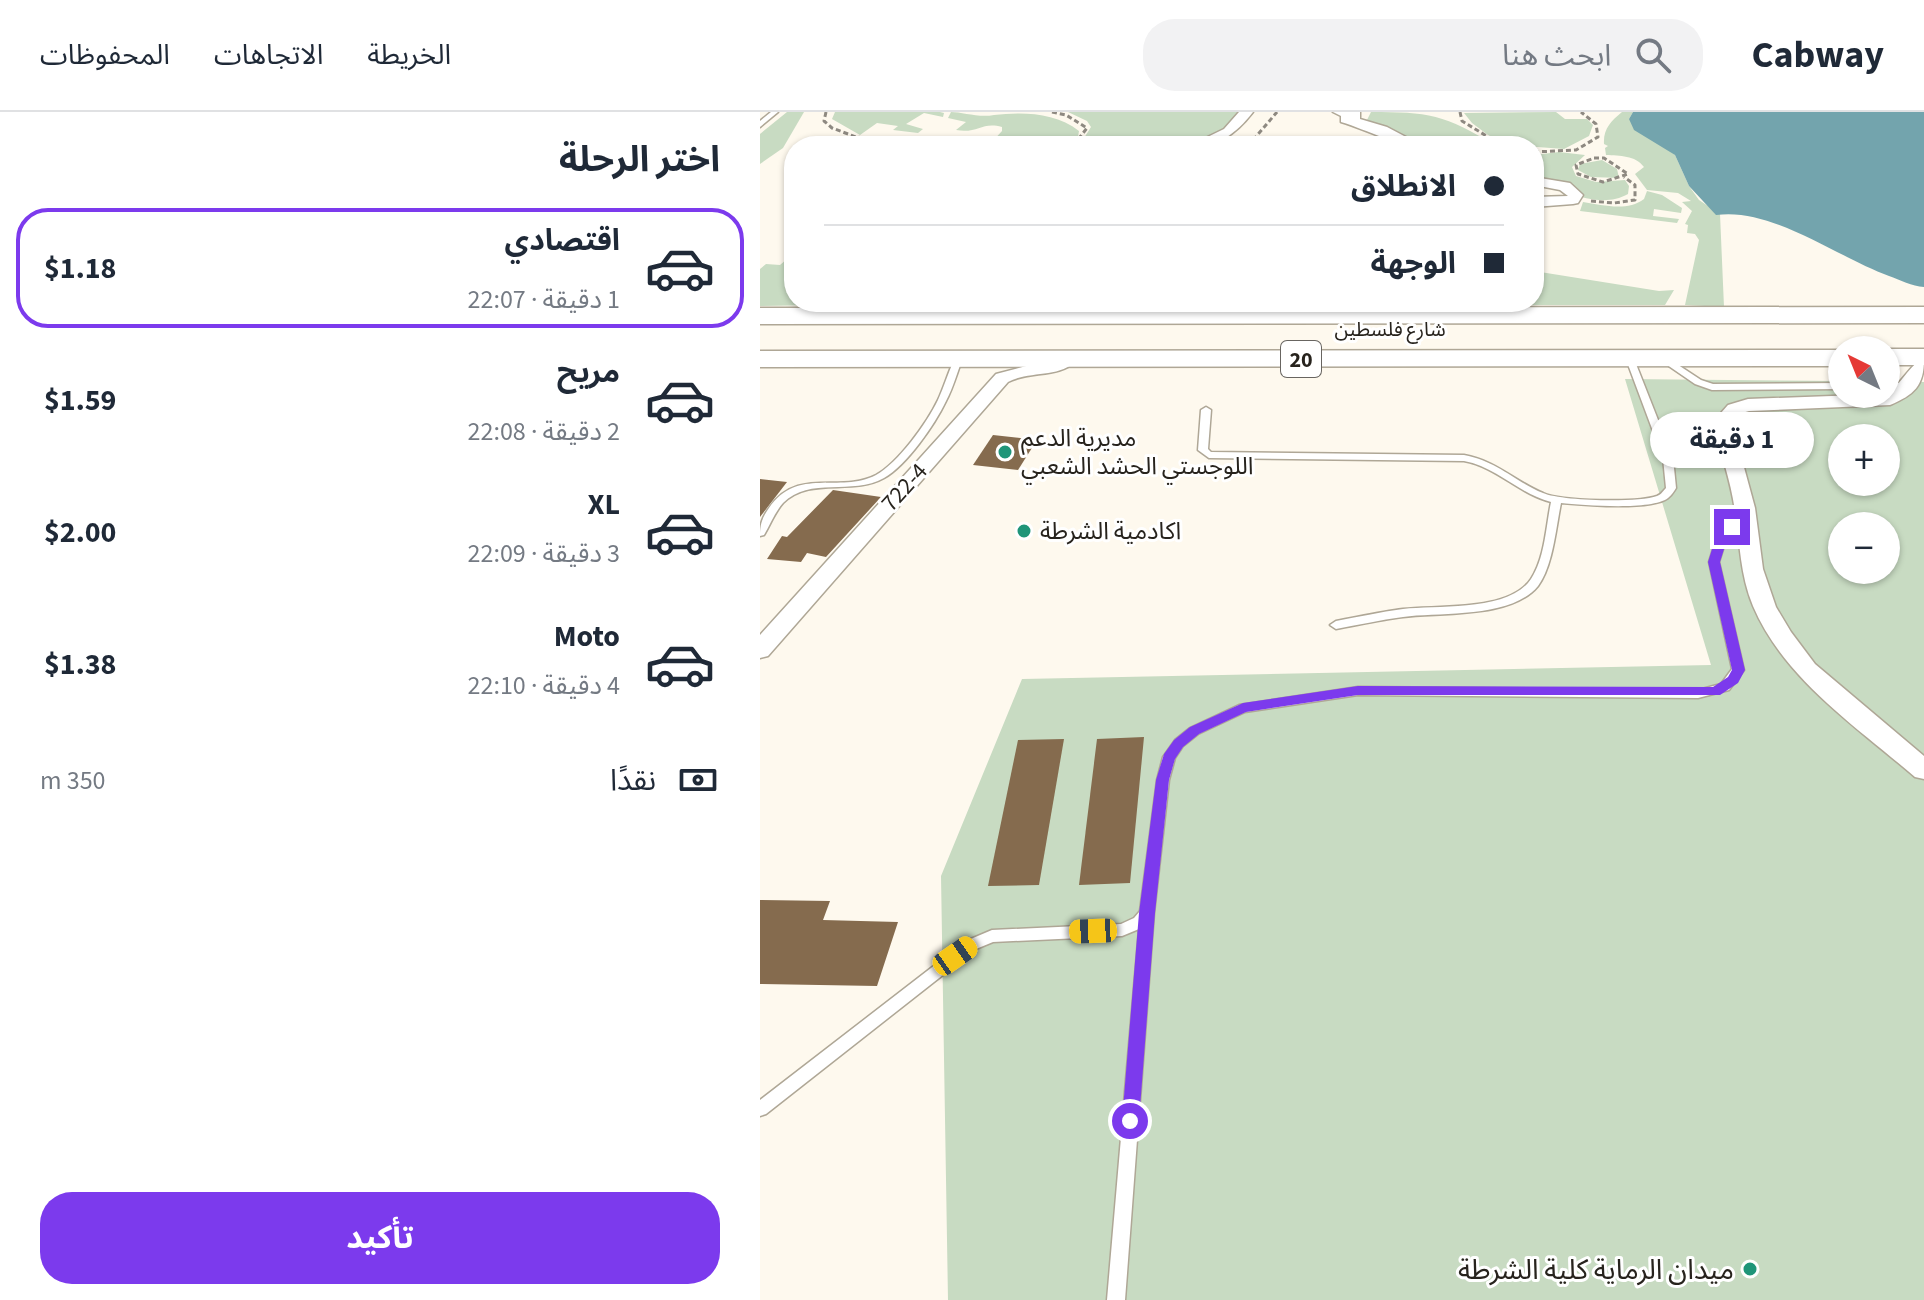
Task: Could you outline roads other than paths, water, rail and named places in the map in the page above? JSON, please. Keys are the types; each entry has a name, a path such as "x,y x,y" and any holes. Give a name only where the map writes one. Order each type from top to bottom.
{"main road":[{"path":"760,316 945,312"},
{"path":"1038,329 1077,312"},
{"path":"1103,312 1128,316 1168,329"},
{"path":"1128,316 1924,315"},
{"name":"شارع فلسطين","path":"760,329 1924,329"},
{"path":"1900,357 1924,357"},
{"name":"شارع فلسطين","path":"760,359 1828,358"}],"street":[{"path":"1220,136 1229,132 1246,112"},
{"path":"1340,112 1355,114 1353,119 1346,119 1396,136"},
{"path":"1544,183 1569,187 1576,195 1573,200 1544,202"},
{"name":"722-4","path":"760,650 1002,378 1013,372 1055,368 1068,360"},
{"path":"1924,364 1903,393 1883,401 1769,403 1735,409 1722,422 1745,508 1752,569 1765,607 1782,637 1807,670 1924,770"}],"lane":[{"path":"760,125 775,112"},
{"path":"1663,358 1698,382 1712,387 1828,386"},
{"path":"1206,410 1203,450 1209,455 1473,459 1539,495 1557,499 1651,501 1665,496 1671,488 1668,458 1630,359"},
{"path":"760,533 778,503 788,493 812,484 853,486 880,477 892,467 939,406 958,360"},
{"path":"1900,386 1908,386"},
{"path":"1336,625 1406,613 1463,609 1505,601 1526,590 1535,582 1557,499"},
{"path":"1116,1300 1147,913 1163,780 1169,757 1179,743 1194,731 1243,708 1358,691 1698,694 1725,687 1738,670 1714,562 1719,546 1745,508"},
{"path":"760,1109 971,945 992,936 1122,930 1139,922 1147,913"}],"water":[{"path":"1633,112 1924,112 1924,287 1869,268 1804,235 1759,218 1716,215 1689,186 1675,155 1634,130 1629,119"}],"place":[{"name":"مديرية الدعم اللوجستي الحشد الشعبي","path":"1005,452"},
{"name":"اكادمية الشرطة","path":"1024,531"},
{"name":"ميدان الرماية كلية الشرطة","path":"1750,1269"}]}
